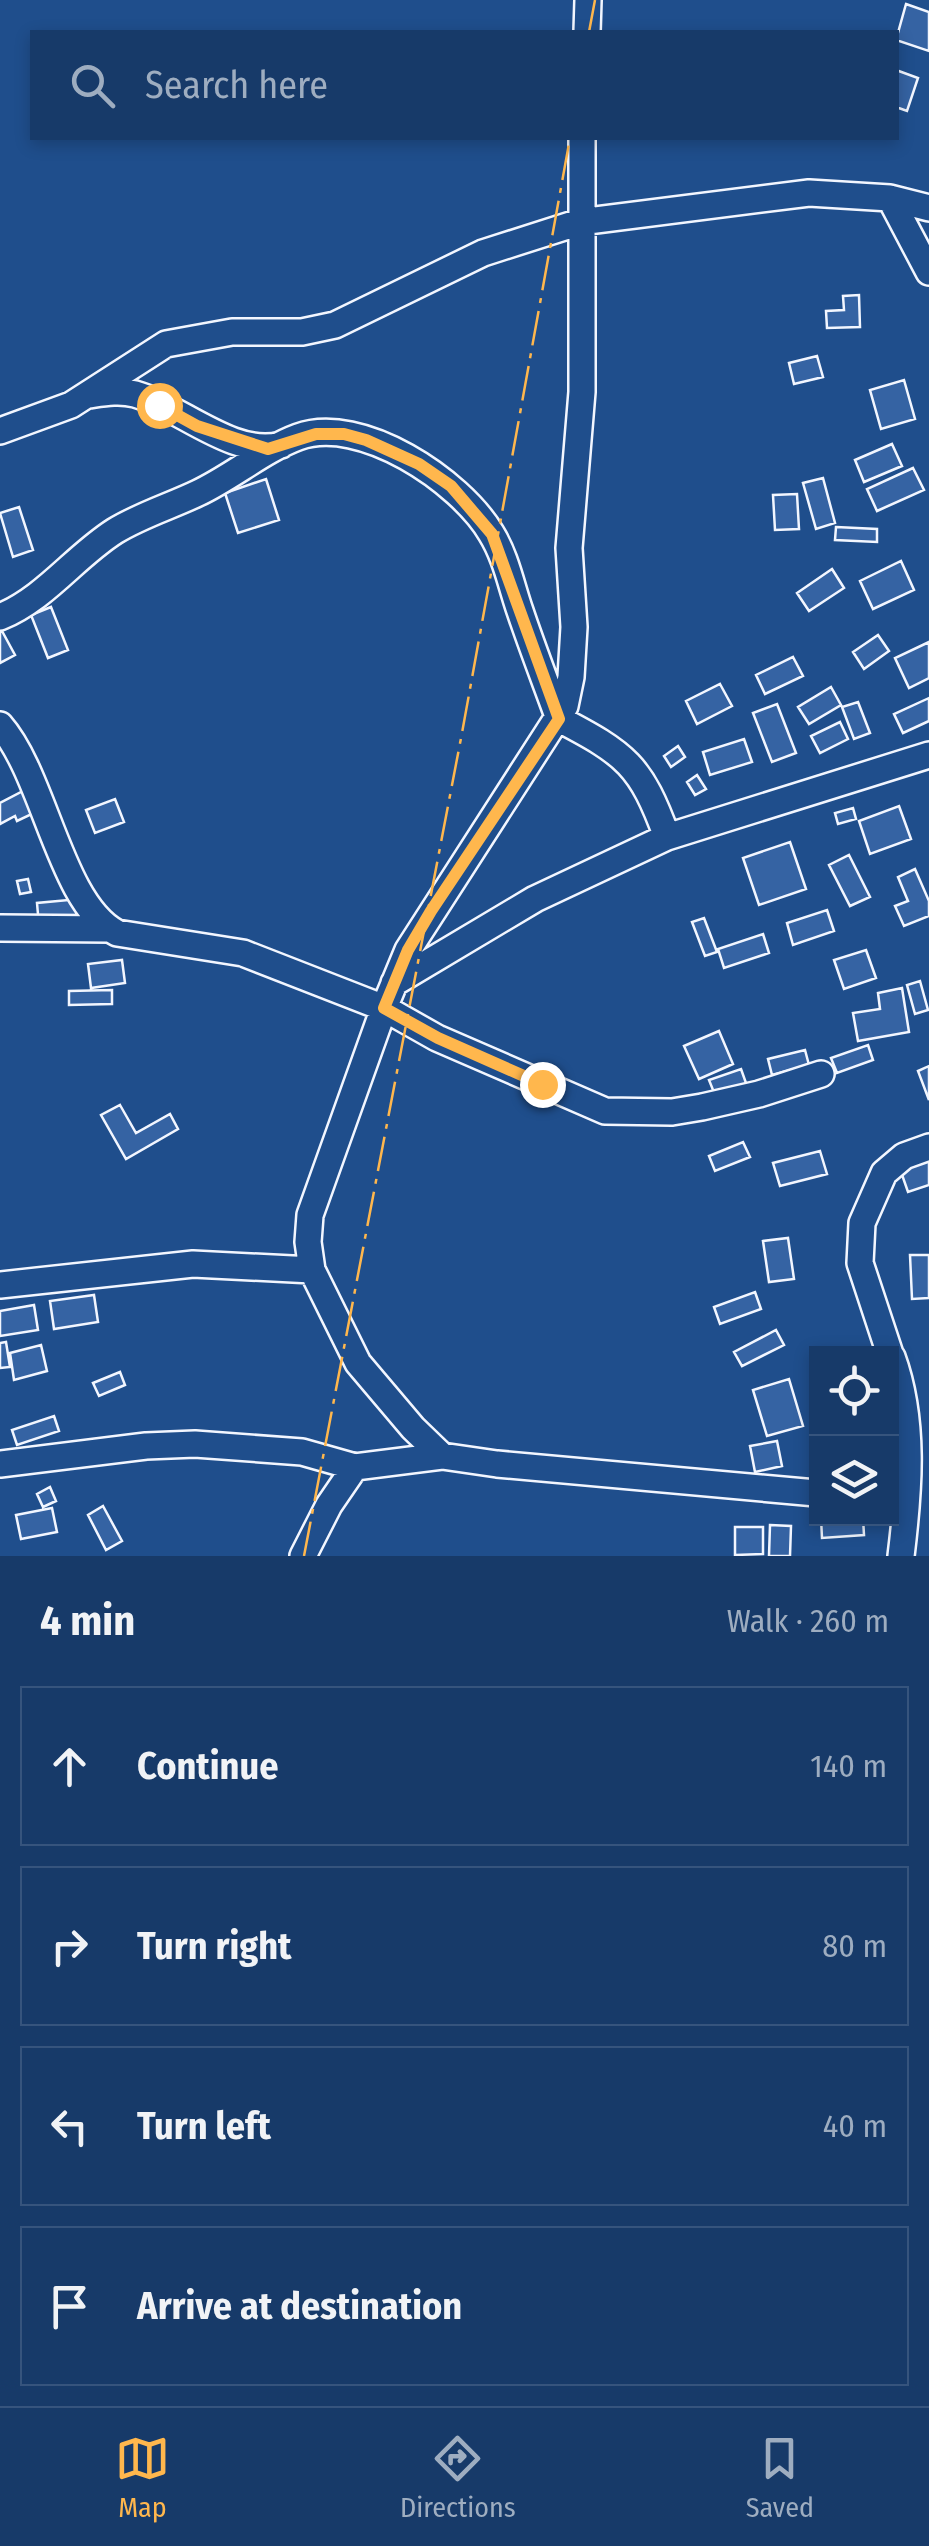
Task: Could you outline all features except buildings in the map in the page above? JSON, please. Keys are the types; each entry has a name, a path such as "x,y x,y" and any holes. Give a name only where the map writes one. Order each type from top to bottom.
{"street":[{"path":"587,30 588,0"},
{"path":"442,1456 412,1428 358,1363 312,1270 310,1215 408,950 559,719 571,678 574,628 569,548 582,392 582,140"},
{"path":"0,431 40,418 88,395 166,344 232,332 302,332 335,325 483,254 580,222 809,193 890,198 929,208"},
{"path":"890,198 929,272"},
{"path":"88,395 136,395 197,426 254,446 268,449 281,445"},
{"path":"0,617 41,593 120,528 197,494 300,436 344,434 389,449 451,486 492,534 559,719 605,745 640,775 652,794 667,838"},
{"path":"0,725 26,760 73,877 100,920 117,933 243,953 389,995 453,1045 605,1111 672,1112 702,1107 821,1074"},
{"path":"389,995 535,899 667,838 929,754"},
{"path":"0,928 109,928"},
{"path":"888,1346 860,1263 862,1223 884,1173 904,1156 929,1147"},
{"path":"0,1285 193,1264 312,1270"},
{"path":"899,1377 910,1500 901,1556"},
{"path":"0,1464 194,1444 302,1452 355,1466 442,1456 809,1492"},
{"path":"303,1556 355,1466"}],"power":[{"path":"589,30 595,0"},
{"path":"304,1556 462,733 570,140"}],"route":[{"path":"159,405 197,426 268,449 316,434 344,434 366,440 419,464 451,486 492,534 559,719 431,911 408,950 384,1008 438,1038 542,1084"}]}
